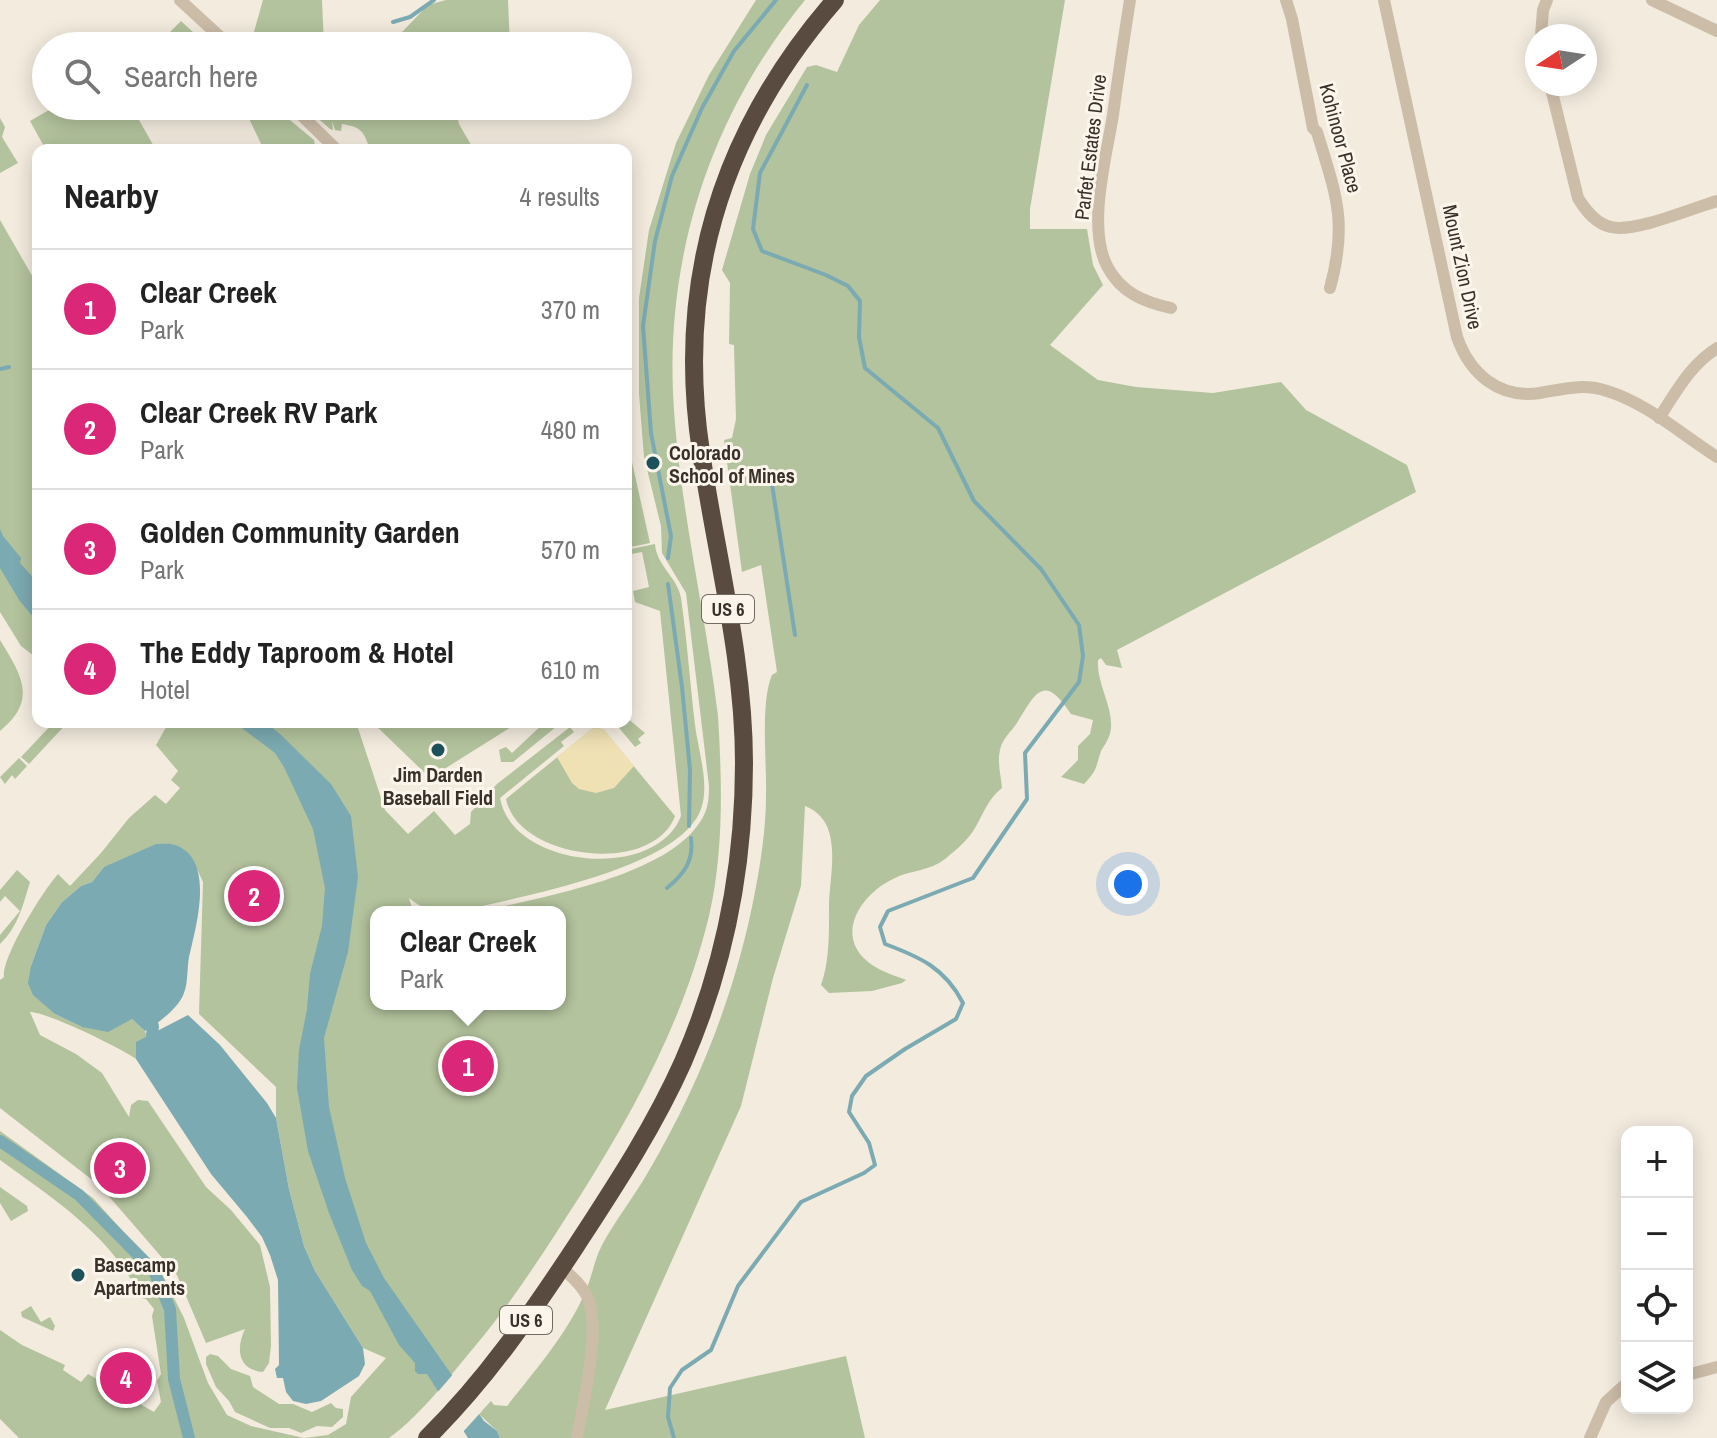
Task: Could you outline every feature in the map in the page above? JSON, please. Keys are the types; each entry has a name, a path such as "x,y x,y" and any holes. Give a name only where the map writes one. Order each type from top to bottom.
{"highway":[{"name":"US 6","path":"427,1438 489,1371 562,1268 630,1160 677,1074 708,996 729,916 741,834 744,762 736,658 696,420 693,364 696,300 716,208 744,134 784,65 835,0"}],"street":[{"path":"180,0 215,32"},
{"name":"Parfet Estates Drive","path":"1130,0 1100,198 1099,239 1106,264 1118,284 1139,299 1171,308"},
{"name":"Kohinoor Place","path":"1286,0 1313,128 1317,132 1340,208 1337,262 1330,288"},
{"name":"Mount Zion Drive","path":"1384,0 1457,337 1467,361 1483,378 1505,391 1523,394 1571,387 1604,390 1625,398 1717,457"},
{"path":"1542,24 1547,0"},
{"path":"1652,0 1717,31"},
{"path":"1553,96 1578,198 1587,213 1600,223 1612,228 1631,228 1717,201"},
{"path":"306,120 331,144"},
{"path":"1659,418 1690,370 1717,348"},
{"path":"562,1268 586,1294 593,1314 586,1391 577,1438"},
{"path":"1693,1373 1717,1367"},
{"path":"1590,1438 1606,1402 1621,1388"}],"green space":[{"path":"263,0 322,0 323,32 254,32"},
{"path":"446,0 508,0 509,32 402,32 428,5"},
{"path":"756,0 805,0 745,88 722,135 688,234 678,286 673,338 676,433 718,716 721,791 714,892 699,954 656,1061 580,1196 530,1272 476,1345 435,1394 389,1438 304,1438 328,1435 346,1424 351,1397 386,1358 363,1348 315,1271 304,1246 289,1189 276,1118 276,1087 199,1014 203,882 192,858 104,867 92,882 81,886 62,902 46,925 31,966 55,1014 82,1027 132,1019 147,1037 136,1043 136,1059 83,1031 30,1012 40,1035 76,1054 102,1073 129,1117 131,1105 138,1100 148,1101 206,1187 231,1210 260,1245 270,1287 271,1346 269,1363 263,1372 248,1367 241,1357 240,1343 245,1329 206,1343 177,1275 100,1186 0,1108 0,980 4,977 9,954 25,924 58,874 70,886 129,818 155,795 166,804 180,788 171,780 178,771 156,745 166,728 358,728 385,810 408,834 434,811 455,835 470,824 471,812 497,784 571,728 574,732 561,742 564,746 500,798 510,822 530,840 556,852 586,858 616,858 644,851 667,837 681,816 660,611 635,602 633,591 649,587 642,552 632,554 632,549 655,544 656,552 681,598 704,778 701,809 687,830 663,848 631,864 556,888 482,906 421,906 409,898 411,906 370,906 370,1010 566,1010 566,906 504,906 599,882 659,857 683,841 700,822 708,800 709,786 686,593 662,553 661,526 644,457 639,394 639,298 649,230 676,143 709,75"},
{"path":"880,0 1065,0 1030,209 1030,229 1087,229 1093,265 1103,285 1050,345 1098,380 1136,387 1213,393 1281,382 1306,410 1407,465 1416,492 1117,650 1122,668 1106,665 1101,658 1098,660 1110,716 1110,734 1096,769 1084,784 1061,777 1078,760 1078,746 1090,734 1093,720 1071,714 1062,701 1047,691 1035,696 1003,742 999,759 1002,788 989,802 969,837 939,863 882,885 856,915 853,938 857,950 875,967 906,980 902,983 872,991 829,993 821,985 828,945 832,848 825,823 817,813 805,806 801,886 773,978 741,1106 605,1410 846,1356 865,1438 500,1438 479,1414 491,1401 494,1405 507,1406 552,1348 581,1302 602,1245 666,1141 699,1072 726,1002 747,929 761,856 766,808 766,701 772,675 777,672 761,565 742,572 724,440 732,438 736,419 734,345 729,344 730,283 722,270 750,174 766,135 807,67 816,65 837,72 859,25"},
{"path":"181,21 193,32 170,32"},
{"path":"0,118 5,127 2,137 18,163 0,173"},
{"path":"139,120 153,144 43,144 30,121"},
{"path":"250,120 290,120 315,144 261,144"},
{"path":"320,120 458,120 471,144 368,144 357,128 342,124 341,131 335,130 332,121 333,130"},
{"path":"0,220 32,276 32,654 21,646 0,612"},
{"path":"632,462 650,543 632,547"},
{"path":"0,640 20,676 22,698 12,720 0,731"},
{"path":"632,722 645,733 638,739 641,743 635,747 619,728 632,728"},
{"path":"48,728 62,728 29,764 21,757"},
{"name":"Jim Darden Baseball Field","path":"378,728 509,728 430,778"},
{"path":"539,728 555,728 513,762 501,762 499,750 506,747 512,753"},
{"path":"593,728 603,729 675,816 662,835 641,847 615,853 587,853 559,847 534,836 516,820 506,799"},
{"path":"19,758 27,766 15,779 12,775 5,784 0,777"},
{"path":"17,870 30,882 16,923 0,944 0,935 20,911 5,896 0,902 0,890"},
{"path":"0,1131 93,1198 163,1276 184,1318 208,1383 227,1415 251,1426 304,1438 19,1438 0,1419 0,1330 22,1345 65,1365 63,1370 81,1382 88,1374 154,1412 161,1402 157,1381 161,1374 152,1316 154,1309 146,1299 141,1298 129,1276 98,1237 61,1204 0,1160"},
{"path":"0,1187 27,1206 28,1211 11,1221 0,1203"},
{"path":"31,1306 41,1322 50,1317 55,1326 53,1331 22,1317 21,1312"},
{"path":"210,1354 218,1356 231,1369 250,1376 253,1387 279,1404 293,1404 312,1412 331,1403 343,1409 343,1417 332,1427 317,1426 301,1433 289,1428 270,1428 235,1412 216,1387 206,1364 206,1357"}],"sand":[{"path":"593,728 603,729 634,766 614,788 596,793 579,789 572,783 557,757"}],"water":[{"path":"0,529 21,558 20,563 32,576 32,616 19,600 0,568"},
{"path":"242,728 272,728 280,734 331,784 351,816 358,877 348,952 324,1038 329,1107 345,1178 366,1243 384,1278 484,1421 497,1431 500,1438 468,1438 427,1374 415,1371 415,1363 399,1345 370,1291 362,1286 352,1270 308,1151 297,1088 299,1050 310,974 322,926 325,888 313,829 275,753"},
{"path":"156,844 173,844 188,853 199,878 198,912 181,999 167,1015 145,1031 132,1019 108,1032 82,1027 55,1014 33,995 28,983 46,925 62,902 81,886 92,882 104,867"},
{"path":"188,1015 220,1045 276,1118 289,1189 304,1246 315,1271 363,1348 365,1364 359,1376 321,1401 306,1404 293,1401 286,1392 283,1378 277,1378 278,1280 270,1255 262,1237 211,1174 136,1059 136,1042"}],"pier":[{"path":"455,1372 482,1411 462,1433 436,1394"}],"waterway":[{"path":"393,22 410,17 434,0"},
{"path":"668,558 671,536 651,433 643,326 655,241 672,176 702,108 734,51 776,0"},
{"path":"674,1438 668,1417 670,1388 682,1370 711,1350 738,1286 801,1202 875,1165 869,1143 849,1112 852,1096 866,1076 956,1019 963,1003 948,981 920,959 885,944 880,927 888,911 973,878 1027,799 1025,753 1079,682 1083,656 1079,625 1041,569 974,501 938,428 865,368 859,337 860,301 848,286 762,251 753,229 760,173 807,85"},
{"path":"0,369 9,367"},
{"path":"770,471 795,635"},
{"path":"668,584 690,770 689,826"},
{"path":"667,888 686,866 691,854 691,838"},
{"path":"152,1035 153,1026"},
{"path":"0,1141 79,1195 154,1271 170,1309 174,1379 189,1438"}],"place":[{"name":"Colorado School of Mines","path":"653,463"},
{"name":"Jim Darden Baseball Field","path":"438,750"},
{"name":"Clear Creek RV Park","path":"254,896"},
{"name":"Clear Creek","path":"468,1066"},
{"name":"Golden Community Garden","path":"120,1168"},
{"name":"Basecamp Apartments","path":"78,1275"},
{"name":"The Eddy Taproom & Hotel","path":"126,1378"}]}
